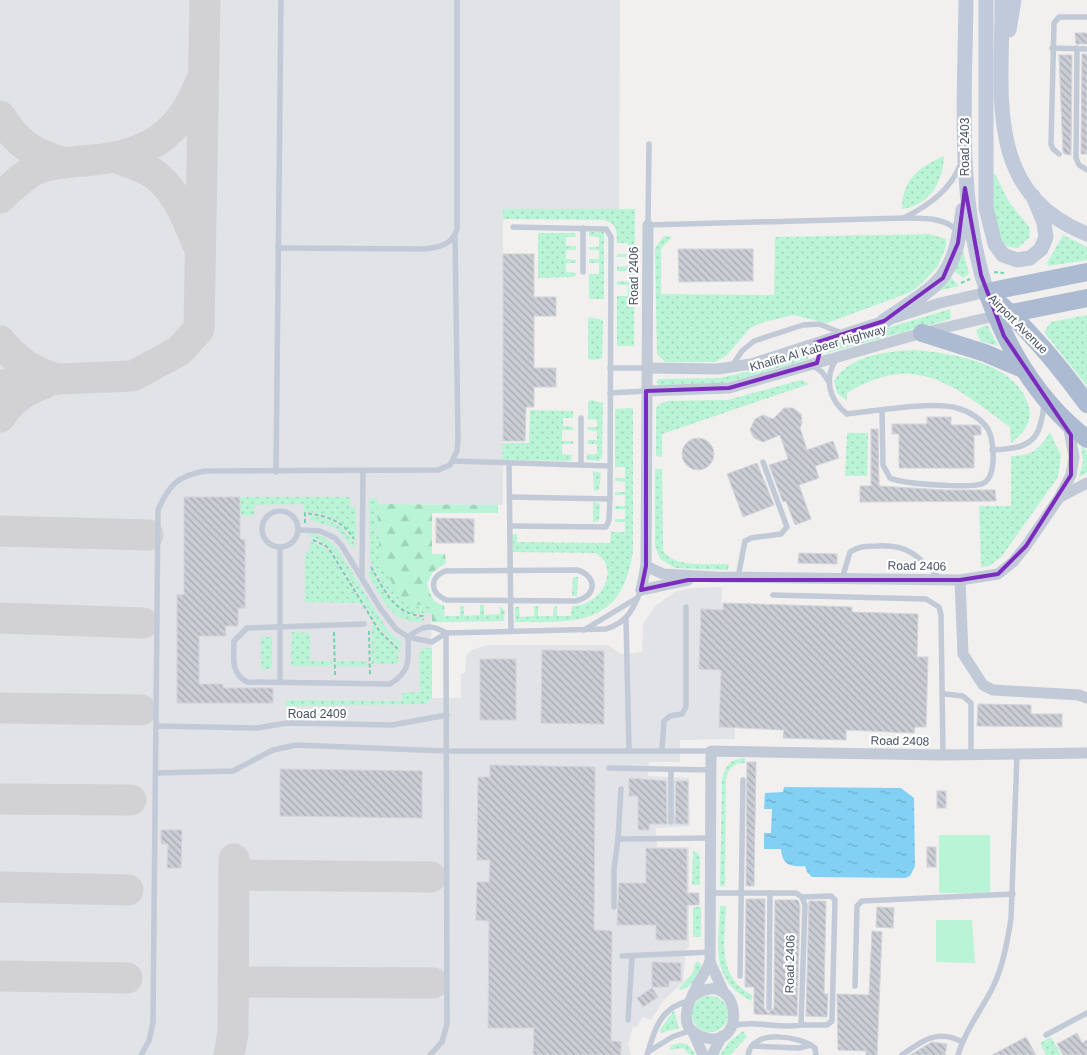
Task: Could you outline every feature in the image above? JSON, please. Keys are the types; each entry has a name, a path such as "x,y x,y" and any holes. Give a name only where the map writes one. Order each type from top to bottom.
{"main road":[{"name":"Road 2403","path":"966,0 964,154 966,188 984,283"},
{"path":"986,0 986,208 994,244 1003,255 1017,260 1030,258 1041,249 1046,237 1044,223 1033,196"},
{"path":"1002,0 1004,136 1010,158 1020,178 1033,196 1060,220 1087,234"},
{"path":"1003,68 1014,0"},
{"path":"884,320 927,292 947,272 954,258 960,235 966,188"},
{"path":"984,283 1087,272"},
{"name":"Airport Avenue","path":"984,283 1003,314 1061,368 1087,404"},
{"path":"1003,314 1087,298"},
{"name":"Airport Avenue","path":"1003,314 1011,351 1023,370 1068,424 1087,439"},
{"path":"922,333 985,353 1023,370"}],"street":[{"name":"Road 2406","path":"639,594 646,566 648,225"},
{"name":"Khalifa Al Kabeer Highway","path":"647,368 730,368 844,334 940,302 965,297 984,283"},
{"name":"Khalifa Al Kabeer Highway","path":"646,392 729,388 922,333 1003,314"},
{"path":"814,364 820,351 815,343"},
{"path":"960,580 984,578 998,574 1026,546 1059,498 1070,475 1074,457 1068,424"},
{"path":"1059,498 1087,483"},
{"name":"Road 2406","path":"646,566 663,574 716,577 960,580 963,654 983,685 993,690 1079,695 1087,698"},
{"name":"Road 2406","path":"639,594 680,581 716,577"},
{"path":"712,751 711,957 724,994 734,1010 732,1026 722,1036 712,1055"},
{"name":"Road 2408","path":"712,751 943,756 1087,754"},
{"path":"703,1055 686,1016 691,999 711,957"},
{"path":"691,999 707,990 724,994"},
{"path":"692,1031 707,1039 722,1036"}],"lane":[{"path":"276,472 281,0"},
{"path":"141,1055 149,1041 153,1022 158,510 166,492 178,480 189,474 205,471 438,470 444,469 453,461 458,439 454,237 457,229 457,0"},
{"path":"1059,154 1053,149 1051,144 1054,23 1056,20 1064,17 1087,17"},
{"path":"1052,48 1087,49"},
{"path":"1077,48 1076,158 1079,164 1087,170"},
{"path":"650,144 648,225 904,218 937,221 953,226 960,235"},
{"path":"904,218 935,199 948,187 958,172 964,154"},
{"path":"510,526 606,527 609,520 610,499 611,237 606,229 513,227"},
{"path":"583,228 583,272"},
{"path":"278,248 426,249 442,246 454,237"},
{"path":"730,368 742,351 754,341 794,327 819,324 844,334"},
{"path":"838,356 831,369 830,382 833,400 848,414 882,411 940,406 958,408 974,416 987,429 992,450 991,475 984,484 972,486 897,482 890,478 882,465 882,411"},
{"path":"814,364 830,382"},
{"path":"610,368 647,368"},
{"path":"610,393 646,392"},
{"path":"992,450 1015,449 1033,440 1041,425 1044,408 1042,394"},
{"path":"581,465 582,418"},
{"path":"453,461 610,466"},
{"path":"738,577 745,541 751,538 781,534 787,527 763,462"},
{"path":"509,464 511,631"},
{"path":"362,577 363,471"},
{"path":"510,497 610,499"},
{"path":"281,510 292,515 302,530 295,541 280,548 269,544 262,534 263,522 270,513 281,510"},
{"path":"302,530 320,531 335,538 396,629 408,637 432,642 446,633"},
{"path":"842,579 850,552 864,546 893,545 915,554 942,580"},
{"path":"280,548 280,682"},
{"path":"511,570 577,570 584,572 590,578 592,586 590,594 584,599 446,600 438,597 433,590 433,582 438,574 445,571 511,570"},
{"path":"408,637 419,628 425,626 432,626 446,633 606,630 626,619 635,607 639,594"},
{"path":"584,630 639,594"},
{"path":"773,596 926,599 939,607 941,615 944,694 943,756"},
{"path":"662,749 664,721 670,716 682,714 686,707 686,607"},
{"path":"626,619 628,750"},
{"path":"364,624 247,628 234,640 234,671 239,678 247,682 390,684 404,674 408,668 408,637"},
{"path":"430,1055 442,1042 446,1024 446,633"},
{"path":"944,694 963,696 971,703 971,755"},
{"name":"Road 2409","path":"157,726 257,728 287,723 392,725 447,714"},
{"path":"156,773 233,770 273,750 296,745 446,751 662,749 712,751"},
{"path":"958,1055 962,1042 992,989 1001,967 1010,927 1018,754"},
{"path":"609,768 672,771 712,770"},
{"path":"671,822 672,771"},
{"path":"740,976 743,780"},
{"path":"614,906 614,869 621,789"},
{"path":"618,839 712,838"},
{"path":"712,893 796,893 802,897 831,896 835,900 832,1021 827,1025 801,1024 793,1026 748,1022 732,1026"},
{"path":"769,1008 770,893"},
{"path":"855,986 857,906 862,901 1012,894"},
{"name":"Road 2406","path":"801,1024 805,905 802,897"},
{"path":"622,956 711,957"},
{"path":"628,1020 632,956"},
{"path":"647,1054 651,1038 660,1019 675,1006 691,999"},
{"path":"1046,1035 1087,1013"},
{"path":"647,1054 672,1037 692,1031"},
{"path":"902,1055 939,1035 953,1037 962,1042"},
{"path":"748,1055 752,1046 799,1048 811,1045 815,1048 816,1055"}],"path":[{"path":"947,272 961,283 965,297"},
{"path":"961,283 984,283 997,272 1006,273"},
{"path":"302,530 307,538 318,541 331,552 380,632 399,650 408,654"},
{"path":"364,624 368,627 370,633 370,683"},
{"path":"334,626 335,683"}],"highlighted area":[{"path":"965,188 981,275 1004,336 1071,435 1071,475 1026,546 998,574 960,580 688,580 641,590 646,566 646,391 729,388 817,363 820,351 815,343 884,321 943,278 958,243"}],"shaded area":[{"path":"0,0 620,0 619,209 503,209 503,505 377,504 431,605 432,698 461,698 461,674 465,673 466,656 472,650 487,645 608,645 621,654 642,652 643,624 655,606 675,592 692,588 722,587 719,727 735,728 735,739 680,740 680,762 649,762 648,776 689,778 690,826 656,828 657,847 689,847 689,947 686,948 683,982 664,1000 651,1020 643,1017 636,1028 633,1027 628,1044 631,1055 0,1055"}],"green space":[{"path":"944,156 941,175 933,191 920,203 902,209 905,190 914,175"},
{"path":"993,174 995,174 1009,202 1030,228 1029,238 1017,248 1007,246 999,235 991,188"},
{"path":"503,209 635,209 634,346 617,346 617,296 628,296 628,285 617,285 617,281 628,282 628,271 617,271 617,267 628,266 628,257 617,257 617,254 628,254 628,243 617,243 616,232 612,223 604,220 503,219"},
{"path":"589,232 604,232 604,299 589,299 589,274 599,274 599,263 589,263 589,259 599,259 599,250 589,250 589,247 599,247 599,237 589,236"},
{"path":"538,233 575,233 576,237 566,237 566,246 576,246 576,250 566,250 566,259 576,260 576,263 566,263 566,272 576,273 575,277 538,278"},
{"path":"929,234 946,239 946,246 938,266 911,292 827,323 793,315 764,322 750,328 727,355 715,362 665,362 657,354 655,248 664,236 672,237 661,249 661,294 774,295 775,237"},
{"path":"1063,235 1087,247 1087,260 1048,266 1047,263"},
{"path":"963,251 969,274 963,278 954,271"},
{"path":"951,277 959,286 938,291"},
{"path":"950,309 951,319 827,353 823,351 824,347"},
{"path":"1087,315 1087,386 1044,332 1051,322"},
{"path":"590,317 603,320 602,359 590,360 588,358 588,319"},
{"path":"986,325 998,346 980,341 976,330"},
{"path":"917,350 949,354 982,363 1011,379 1021,390 1030,410 1029,421 1024,431 1011,443 1010,427 971,399 952,387 934,379 914,374 894,375 872,380 847,393 847,401 837,393 834,381 850,365 883,353"},
{"path":"801,355 807,356 809,359 722,384 659,385 656,382 659,379 720,378 759,369"},
{"path":"801,380 809,384 662,434 662,457 656,456 656,409 658,405 667,401 727,400"},
{"path":"591,400 603,403 602,457 599,461 587,460 587,454 597,454 597,444 588,444 588,440 597,440 597,431 588,430 588,427 597,427 597,420 588,419 588,402"},
{"path":"633,408 633,551 627,576 618,594 607,607 593,615 576,620 515,622 515,607 519,607 520,617 534,616 534,606 538,606 538,616 553,616 554,606 557,606 557,616 571,616 572,606 582,605 592,600 604,585 607,567 603,559 595,553 513,552 512,534 517,534 517,542 610,543 611,532 625,532 625,522 615,522 615,519 625,519 625,509 615,509 615,506 625,506 625,495 615,495 615,492 625,492 625,482 615,481 615,478 625,478 625,467 615,467 615,409"},
{"path":"530,410 573,411 573,418 563,418 563,426 573,427 573,430 562,430 562,441 573,441 573,444 562,444 562,454 572,455 571,461 502,460 503,443 529,443"},
{"path":"1050,432 1061,456 1058,477 1002,556 989,566 981,567 979,506 1011,506 1011,456 1025,455 1035,450 1043,443"},
{"path":"847,433 868,433 867,476 845,476"},
{"path":"1081,446 1087,451 1087,473 1079,477 1083,461"},
{"path":"655,469 662,469 663,551 669,557 685,563 729,564 728,570 675,568 660,559 655,546"},
{"path":"593,471 601,473 599,490 594,491"},
{"path":"240,497 350,497 350,507 356,507 356,541 346,527 328,516 304,511 303,504 254,505 254,516 241,516"},
{"path":"369,498 377,498 377,533 380,533 431,605 432,613 404,611 395,602 379,578 370,558"},
{"path":"593,502 600,504 599,521 593,522"},
{"path":"377,504 498,505 498,513 432,513 432,554 445,554 446,563 433,572 427,583 434,600 444,605 445,622 432,622 431,605 406,605 380,563"},
{"path":"310,516 337,524 356,545 352,547 336,528 310,520"},
{"path":"309,533 324,537 337,548 388,631 402,643 400,648 382,631 331,549 320,540 310,537"},
{"path":"310,541 325,548 330,553 361,603 305,602 305,552 310,552"},
{"path":"372,570 391,602 404,613 421,617 421,622 401,618 388,607 367,573"},
{"path":"573,577 578,577 577,596 572,596"},
{"path":"480,605 484,605 484,615 500,614 500,606 505,611 504,621 445,622 445,616 460,616 460,606 464,606 464,616 480,615"},
{"path":"372,622 398,651 398,664 372,664"},
{"path":"292,632 310,633 310,661 332,661 332,666 291,666"},
{"path":"261,637 272,637 272,669 261,669"},
{"path":"424,648 432,648 432,698 426,704 286,706 286,700 402,701 402,693 420,692 419,654"},
{"path":"336,661 367,661 367,667 336,666"},
{"path":"745,758 745,763 732,767 726,779 725,886 720,886 722,779 725,770 732,761"},
{"path":"939,835 990,835 990,893 939,893"},
{"path":"693,850 700,855 700,885 692,885"},
{"path":"720,906 726,906 724,945 728,968 733,978 741,987 752,995 752,1001 738,993 729,983 723,972 718,948"},
{"path":"693,907 701,907 701,937 693,937"},
{"path":"936,920 972,920 975,963 936,962"},
{"path":"698,961 701,965 697,977 688,987 680,990 679,988 693,973 695,963"},
{"path":"710,996 723,1001 728,1014 723,1027 710,1032 697,1027 692,1014 697,1001"},
{"path":"674,1010 679,1028 661,1033 660,1030"},
{"path":"743,1031 747,1037 730,1055 720,1055 729,1042"},
{"path":"1051,1037 1061,1055 1046,1055 1040,1043"},
{"path":"679,1043 687,1044 696,1055 690,1055 683,1048 670,1050 670,1046"}],"water":[{"path":"784,787 901,788 914,798 915,866 910,876 905,878 812,877 807,872 805,866 795,866 785,862 781,849 764,849 764,833 771,833 772,809 764,809 765,793 783,792"}],"building":[{"path":"1075,33 1087,33 1087,44 1076,44"},
{"path":"1082,54 1087,54 1087,154 1081,154"},
{"path":"1059,55 1072,55 1071,155 1064,154 1063,152"},
{"path":"678,249 753,249 753,281 679,282"},
{"path":"503,254 534,254 534,297 556,297 556,316 534,316 534,368 556,368 556,387 534,387 534,407 526,407 525,441 503,441"},
{"path":"784,408 793,408 801,414 802,423 800,428 807,450 833,441 839,458 815,466 819,478 799,485 811,519 795,525 786,501 783,502 769,465 788,459 780,435 763,442 754,438 750,430 755,419 763,415 773,419"},
{"path":"927,417 951,417 951,425 978,425 981,427 981,435 974,435 974,468 899,468 899,434 892,434 892,424 927,424"},
{"path":"871,429 878,429 879,486 944,490 995,490 996,501 860,502 860,486 871,486"},
{"path":"698,438 704,439 709,443 713,448 713,460 709,465 704,469 698,470 692,469 687,465 683,460 682,454 683,448 687,443 692,439"},
{"path":"757,463 774,505 743,517 727,474"},
{"path":"184,497 240,497 240,539 245,539 245,608 238,608 238,626 225,626 226,636 199,636 199,684 223,684 223,688 273,688 273,703 177,703 177,594 184,595"},
{"path":"436,518 474,519 474,543 436,543"},
{"path":"799,553 837,554 837,564 798,563"},
{"path":"723,603 852,607 852,612 918,614 917,657 928,657 926,727 915,727 914,733 846,730 846,740 783,738 784,730 719,727 721,670 699,669 701,609 723,610"},
{"path":"542,650 604,651 604,724 541,723"},
{"path":"480,659 516,659 516,720 480,720"},
{"path":"978,704 1031,705 1031,714 1062,714 1062,727 977,726"},
{"path":"747,762 756,762 754,886 746,886"},
{"path":"490,765 595,767 594,930 612,931 611,1041 621,1042 621,1055 533,1055 534,1028 488,1028 489,921 476,920 477,882 489,882 490,860 477,860 478,777 490,777"},
{"path":"280,769 422,771 422,818 280,816"},
{"path":"629,778 666,781 667,824 649,824 649,830 638,830 638,796 629,796"},
{"path":"676,781 688,781 688,824 675,824"},
{"path":"937,791 946,791 946,808 937,808"},
{"path":"161,830 182,830 181,868 167,868 168,844 161,844"},
{"path":"927,847 936,847 936,867 927,867"},
{"path":"646,848 687,849 687,893 699,893 699,905 687,905 687,940 656,940 656,925 617,925 619,883 646,883"},
{"path":"746,899 765,899 764,1008 768,1013 774,1008 775,900 798,900 800,906 797,1016 754,1014 754,987 745,987"},
{"path":"809,901 826,901 824,994 828,994 827,1017 806,1016"},
{"path":"877,907 894,908 893,928 876,927"},
{"path":"872,931 882,932 877,1055 866,1055 866,1051 838,1050 837,994 869,995"},
{"path":"652,962 681,963 681,981 669,981 669,987 652,987"},
{"path":"652,988 658,997 643,1007 637,998"},
{"path":"1077,1033 1082,1043 1087,1040 1087,1055 1063,1055 1057,1044"},
{"path":"1026,1037 1036,1055 992,1055"},
{"path":"932,1042 947,1044 945,1055 910,1055"}],"taxiway":[{"path":"0,385 59,379 133,376 179,351 199,329 205,0"},
{"path":"0,198 23,177 39,168 59,163 93,160 130,153 159,139 172,129 182,116 192,101 200,83"},
{"path":"0,116 13,134 27,147 43,156 65,163"},
{"path":"116,158 149,171 165,183 181,207 197,243"},
{"path":"0,341 26,365 40,373 57,379"},
{"path":"0,417 18,397 43,384"},
{"path":"0,531 148,535"},
{"path":"0,618 143,623"},
{"path":"0,708 141,710"},
{"path":"0,799 131,800"},
{"path":"229,1055 233,1033 234,859"},
{"path":"234,875 431,877"},
{"path":"0,887 128,890"},
{"path":"0,976 127,978"},
{"path":"233,982 433,983"}]}
